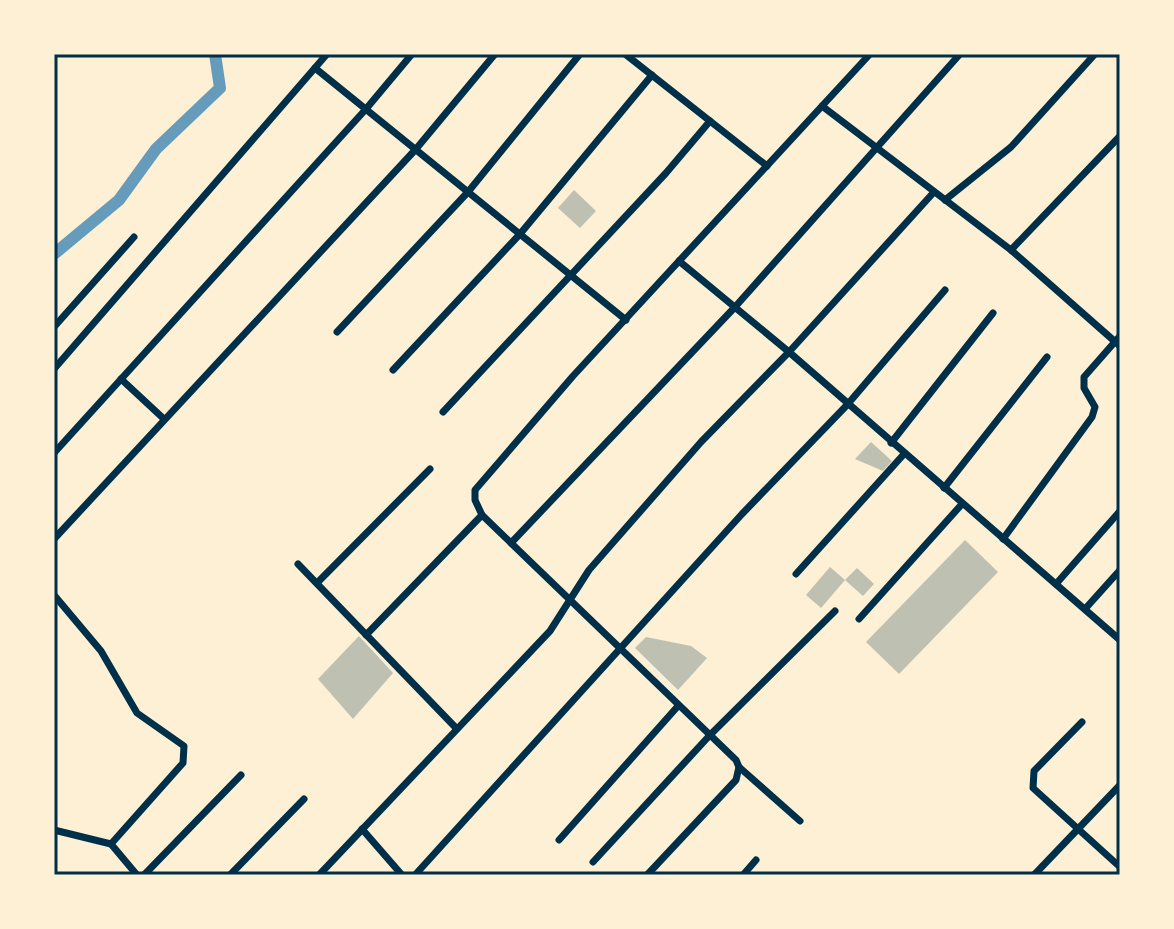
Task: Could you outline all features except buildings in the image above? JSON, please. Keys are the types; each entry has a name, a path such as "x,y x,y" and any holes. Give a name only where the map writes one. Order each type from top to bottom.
{"street":[{"path":"54,369 327,54"},
{"path":"54,453 366,109 412,54"},
{"path":"54,539 416,149 495,54"},
{"path":"337,332 468,192 580,54"},
{"path":"625,54 767,166"},
{"path":"800,821 739,767 623,649 482,515 475,500 479,484 870,54"},
{"path":"511,543 735,307 960,54"},
{"path":"945,200 1011,147 1095,54"},
{"path":"315,68 626,320"},
{"path":"393,370 520,234 652,75"},
{"path":"822,106 1011,250 1118,341 1084,377 1084,388 1095,407 1092,417 1003,539"},
{"path":"443,412 710,121"},
{"path":"1011,250 1120,136"},
{"path":"319,875 550,631 589,570 701,442 789,352 934,192"},
{"path":"54,327 134,237"},
{"path":"679,261 789,352 1120,640"},
{"path":"415,875 623,649 742,514 847,405 945,290"},
{"path":"891,443 993,313"},
{"path":"944,488 1047,357"},
{"path":"121,379 164,419"},
{"path":"796,574 904,454"},
{"path":"317,583 430,469"},
{"path":"859,619 962,504"},
{"path":"1056,584 1120,511"},
{"path":"366,635 482,515"},
{"path":"298,564 456,728"},
{"path":"1085,609 1120,570"},
{"path":"54,595 101,651 137,713 177,740 186,752 183,763 111,844"},
{"path":"593,862 710,735 835,611"},
{"path":"559,840 678,706"},
{"path":"1082,722 1034,771 1031,782 1033,788 1120,867"},
{"path":"647,875 736,780 739,767"},
{"path":"144,875 241,775"},
{"path":"1034,875 1120,785"},
{"path":"230,875 304,799"},
{"path":"362,829 402,875"},
{"path":"54,830 111,844 137,875"},
{"path":"743,875 756,860"}],"waterway":[{"path":"54,254 119,200 156,149 220,88 215,54"}]}
